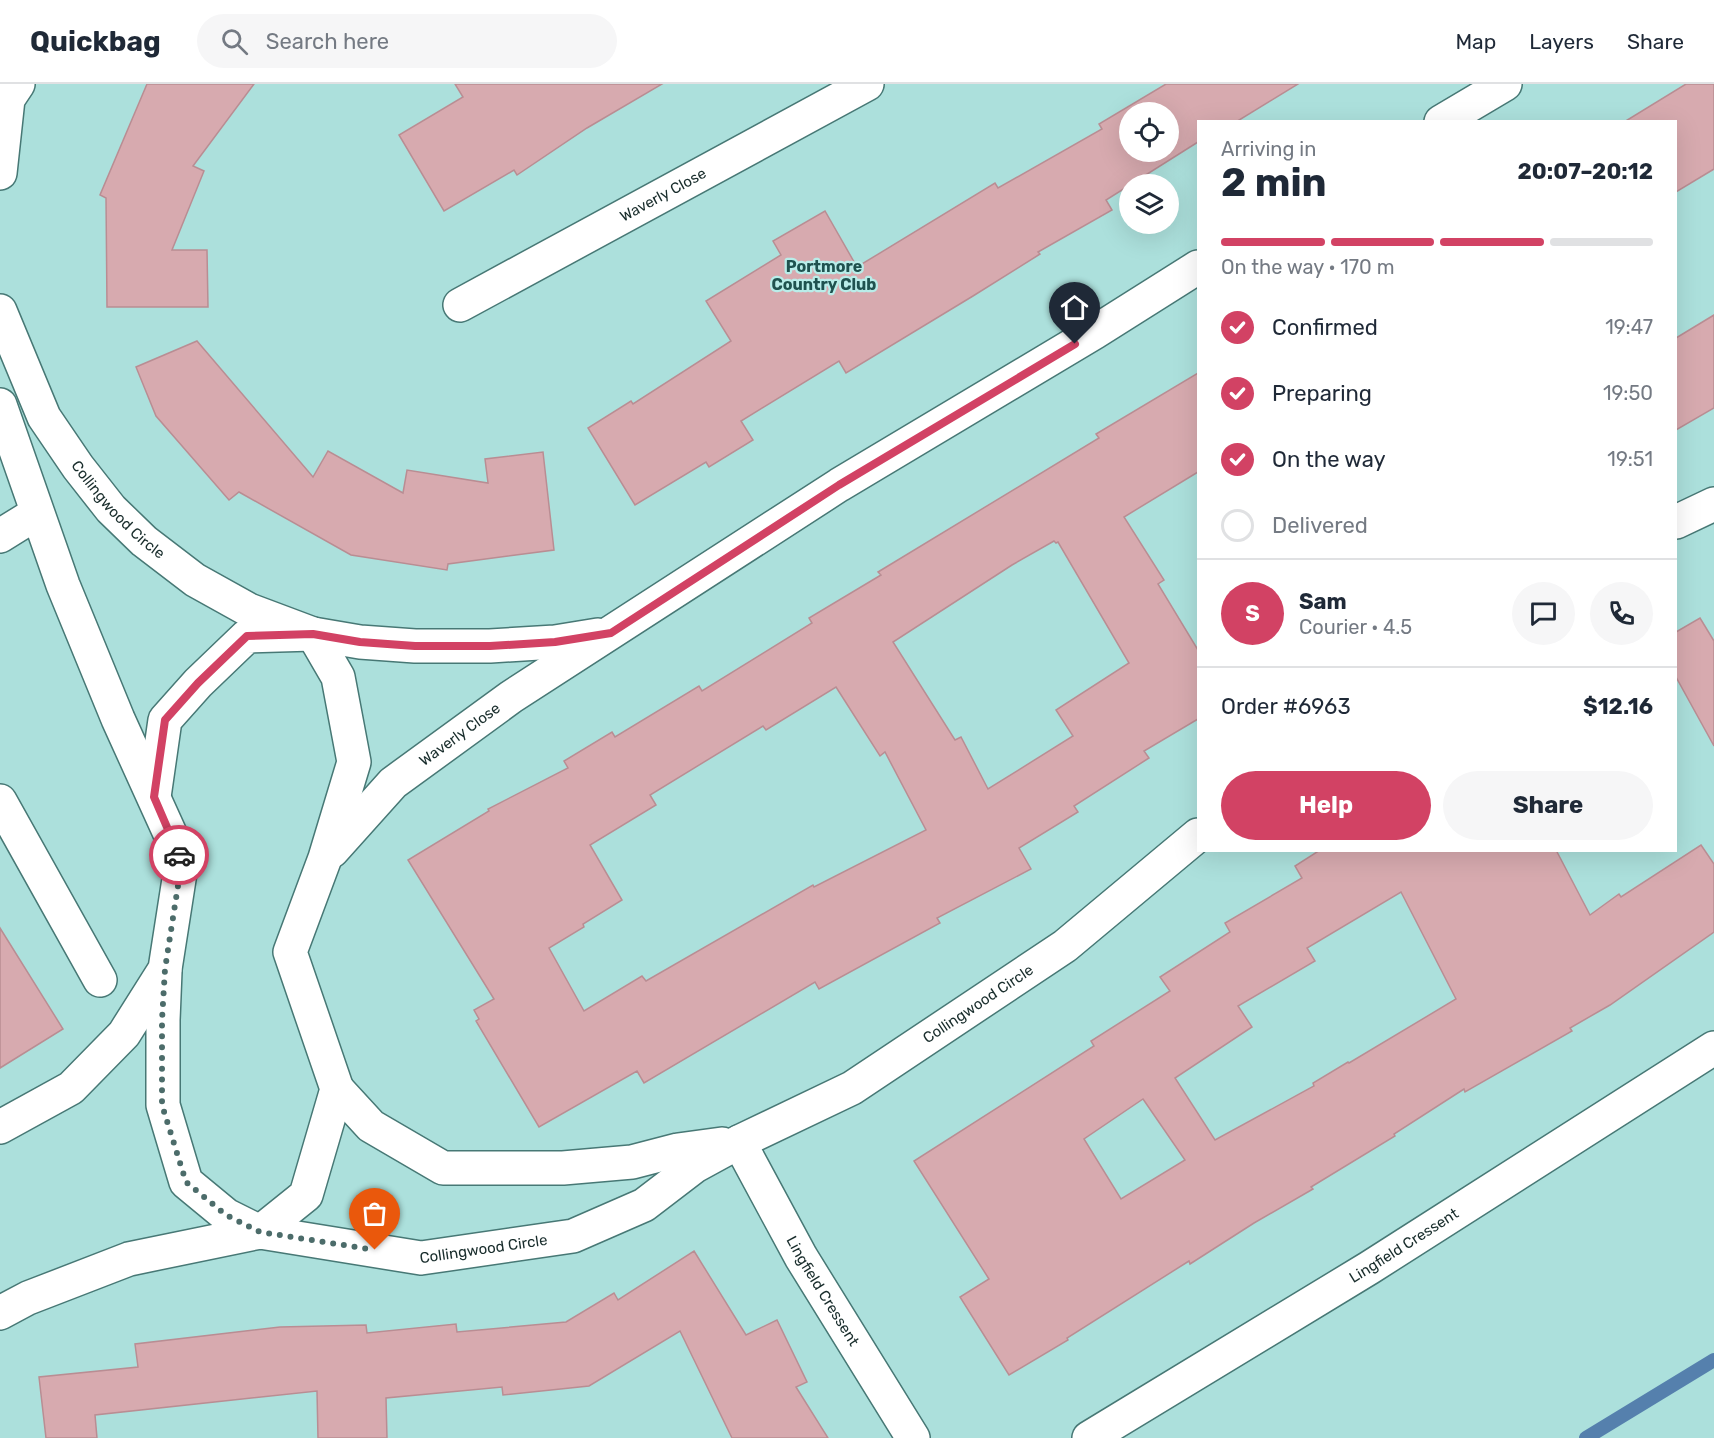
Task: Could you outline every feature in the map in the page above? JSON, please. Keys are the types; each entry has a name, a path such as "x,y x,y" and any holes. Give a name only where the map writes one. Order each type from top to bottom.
{"street":[{"path":"0,173 8,99 18,84"},
{"name":"Waverly Close","path":"460,305 867,84"},
{"path":"1444,120 1505,84"},
{"name":"Waverly Close","path":"325,858 393,783 511,697 839,485 1095,332 1197,268"},
{"name":"Collingwood Circle","path":"0,311 44,417 78,467 111,509 144,541 195,580 249,610 313,634"},
{"path":"0,405 67,595 118,719 182,860 165,969 162,1020 162,1105 186,1182 226,1215 260,1232 306,1196 337,1089 290,952 325,858 354,762 338,677 313,634 247,636 198,683 165,720 154,797"},
{"path":"1677,522 1714,504"},
{"path":"0,536 37,513"},
{"name":"Waverly Close","path":"313,634 360,642 415,646 490,646 555,642 611,633"},
{"path":"0,801 100,980"},
{"name":"Collingwood Circle","path":"0,1313 28,1298 129,1259 260,1232 421,1258 573,1236 644,1205 694,1166 852,1088 1056,953 1197,836"},
{"path":"0,1127 70,1088 124,1034 165,969"},
{"name":"Lingfield Cressent","path":"1089,1438 1379,1261 1714,1048"},
{"name":"Collingwood Circle","path":"337,1089 372,1126 443,1168 563,1168 632,1162 678,1150 739,1142"},
{"name":"Lingfield Cressent","path":"739,1142 801,1257 913,1438"}],"building":[{"path":"147,84 254,84 193,166 204,171 172,250 207,250 208,307 107,307 106,198 100,195"},
{"path":"455,84 662,84 587,128 517,175 514,170 444,211 399,135 463,97"},
{"path":"1166,84 1298,84 1239,120 1197,120 1197,143 1179,154 1179,102 1136,102"},
{"path":"1686,84 1714,84 1714,169 1677,191 1677,120 1627,120"},
{"path":"1119,112 1119,162 1166,162 1147,174 1119,174 1119,192 1106,200 1112,210 1038,252 1040,254 846,373 839,361 741,421 753,440 709,467 706,462 635,505 588,428 631,401 633,404 731,341 706,301 781,255 773,241 825,211 857,267 995,183 998,188 1102,129 1099,124"},
{"path":"1714,315 1714,408 1677,429 1677,337"},
{"path":"197,341 313,477 328,451 403,493 407,470 488,483 485,459 543,452 554,550 448,564 447,570 351,555 239,492 229,500 156,416 136,367"},
{"path":"1197,374 1197,473 1124,517 1164,580 1158,584 1197,648 1197,720 1144,751 1149,758 1074,806 1078,812 1019,848 1031,869 937,918 940,923 819,989 815,982 644,1083 637,1071 539,1127 476,1021 479,1019 474,1010 494,999 408,860 489,811 488,809 568,768 564,761 612,732 615,737 699,686 702,691 812,623 809,618 881,575 878,572 1099,438 1096,434","holes":["1054,541 1058,542 1129,663 1056,710 1073,736 988,789 961,737 955,740 893,642 1012,565","836,687 880,756 885,752 926,830 814,887 813,885 646,981 642,976 584,1011 549,948 622,900 590,845 656,805 650,795 763,726 766,730"]},
{"path":"1700,618 1714,641 1714,746 1677,679 1677,631"},
{"path":"1701,845 1714,864 1714,932 1610,1005 1570,1028 1572,1031 1465,1092 1464,1089 1394,1134 1395,1136 1311,1187 1313,1189 1190,1264 1189,1261 1067,1338 1068,1340 1009,1375 960,1297 989,1279 914,1161 1094,1046 1091,1041 1170,991 1160,977 1230,932 1225,923 1302,878 1295,866 1317,852 1557,852 1590,915 1619,894 1621,897","holes":["1401,892 1456,999 1313,1083 1314,1086 1215,1140 1175,1078 1252,1027 1238,1006 1315,961 1307,948","1143,1099 1185,1160 1121,1199 1084,1139"]},
{"path":"0,928 63,1029 0,1068"},
{"path":"694,1251 746,1335 777,1320 807,1382 796,1387 828,1438 732,1438 680,1331 589,1386 503,1395 502,1387 386,1398 387,1438 318,1438 317,1391 95,1415 97,1438 46,1438 39,1377 138,1367 135,1344 280,1327 366,1325 367,1333 456,1324 457,1332 566,1322 614,1293 618,1300"}],"waterway":[{"path":"1586,1438 1714,1360"}],"way so far":[{"path":"179,855 182,860 165,969 162,1020 162,1105 186,1182 226,1215 260,1232 375,1250"}],"district":[{"name":"Portmore Country Club","path":"824,275"}],"route":[{"path":"179,855 154,797 165,720 198,683 247,636 313,634 360,642 415,646 490,646 555,642 611,633 839,485 1075,344"}]}
